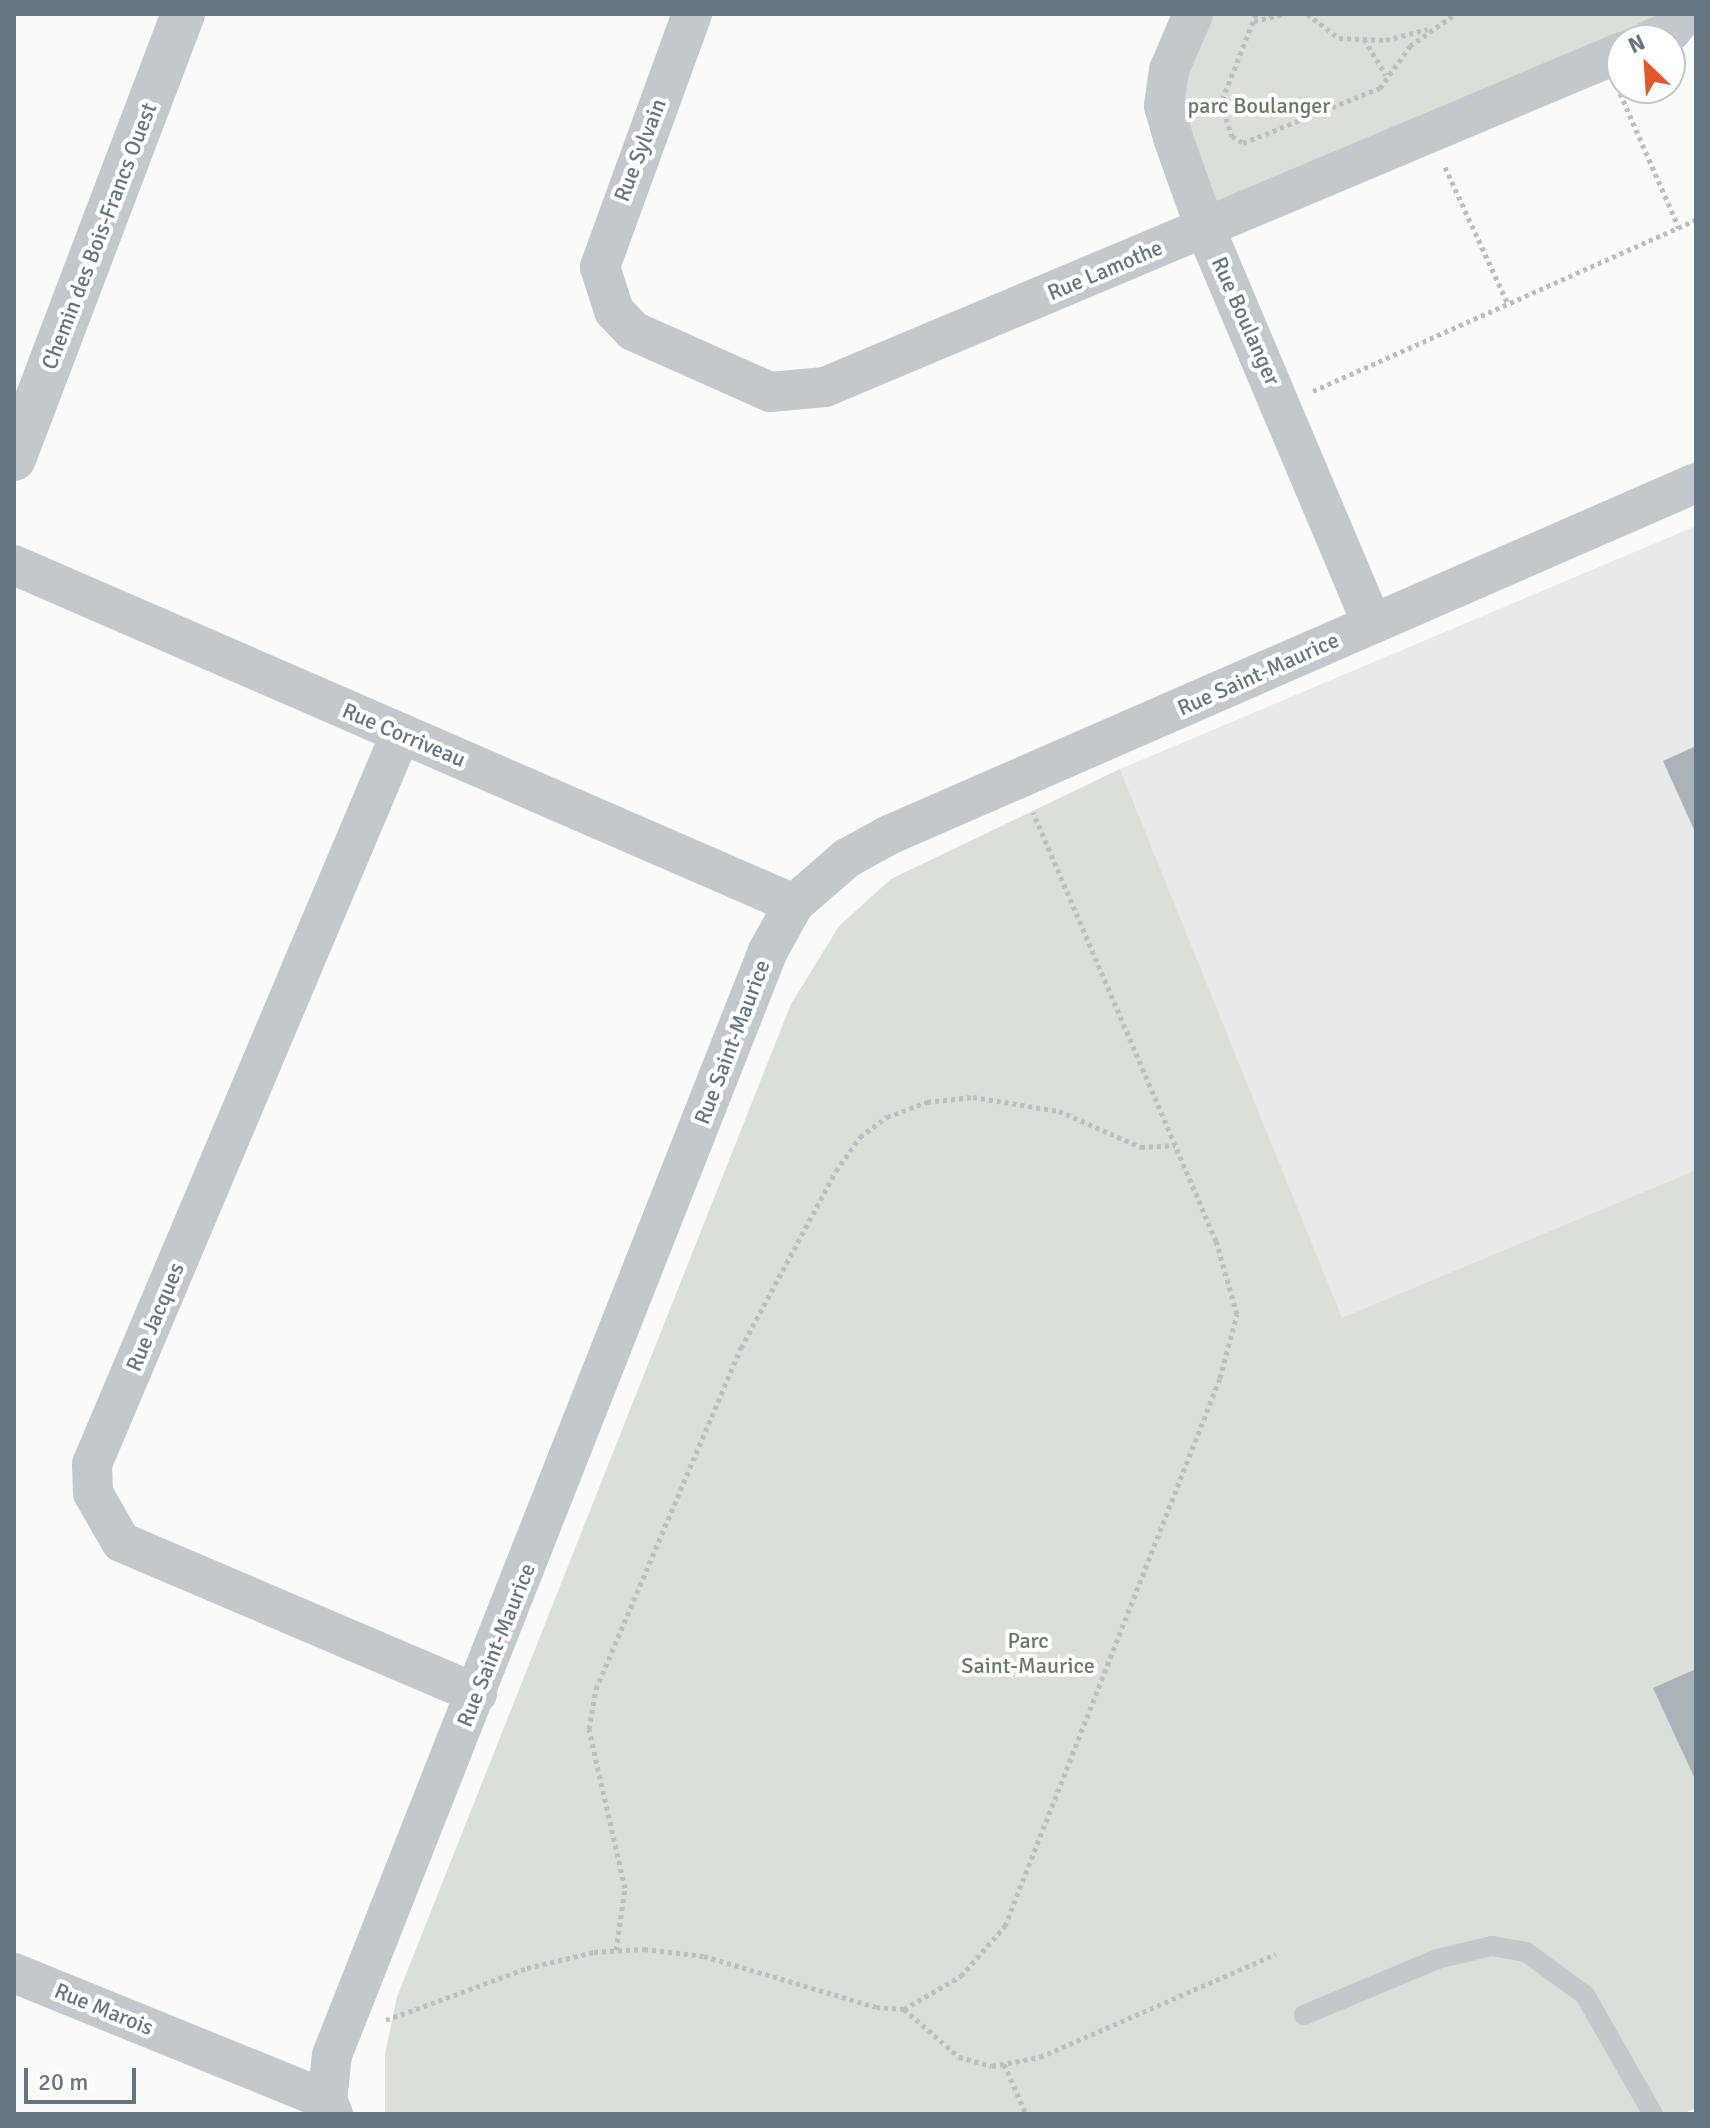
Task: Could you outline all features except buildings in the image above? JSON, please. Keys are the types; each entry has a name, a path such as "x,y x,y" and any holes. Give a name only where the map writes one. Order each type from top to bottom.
{"street":[{"name":"Chemin des Bois-Francs Ouest","path":"14,459 183,14"},
{"name":"Rue Sylvain","path":"604,287 600,267 607,236 692,14"},
{"name":"Rue Boulanger","path":"1193,14 1169,70 1164,106 1205,228 1283,405 1372,624"},
{"name":"Rue Lamothe","path":"604,287 633,331 770,392 825,387 1606,59"},
{"name":"Rue Saint-Maurice","path":"330,2107 332,2055 768,951 794,904 847,858 1019,778 1696,483"},
{"name":"Rue Corriveau","path":"14,565 794,904"},
{"name":"Rue Jacques","path":"401,733 92,1464 93,1493 121,1542 477,1694"},
{"name":"Rue Marois","path":"14,1973 330,2107"}],"lane":[{"path":"1304,2015 1437,1959 1492,1946 1526,1952 1585,1995 1653,2114"}],"path":[{"path":"1285,14 1255,17 1221,103 1232,136 1243,143 1380,88 1386,75 1429,29 1455,14"},
{"path":"1307,14 1339,38 1364,39 1429,29"},
{"path":"1364,39 1386,75"},
{"path":"1632,104 1679,228"},
{"path":"1430,133 1508,304"},
{"path":"1283,405 1696,220"},
{"path":"355,2001 391,2023 527,1968 616,1950 704,1956 876,2007 904,2009 961,1976 1005,1926 1233,1342 1237,1314 1230,1281 1175,1145 1019,778"},
{"path":"616,1950 625,1888 589,1729 596,1689 741,1348 860,1137 887,1117 927,1102 973,1097 1059,1111 1141,1147 1175,1145"},
{"path":"904,2009 959,2057 1004,2064 1040,2057 1276,1954"},
{"path":"1004,2064 1026,2114"}],"shaded area":[{"path":"1696,526 1696,1170 1342,1319 1120,769"}],"green space":[{"name":"parc Boulanger","path":"1193,14 1685,14 1663,24 1606,24 1606,49 1205,228 1169,70"},
{"name":"Parc Saint-Maurice","path":"1120,769 1342,1318 1696,1170 1696,2108 1682,2114 385,2114 385,2054 397,1997 791,1004 839,926 891,879"}]}
